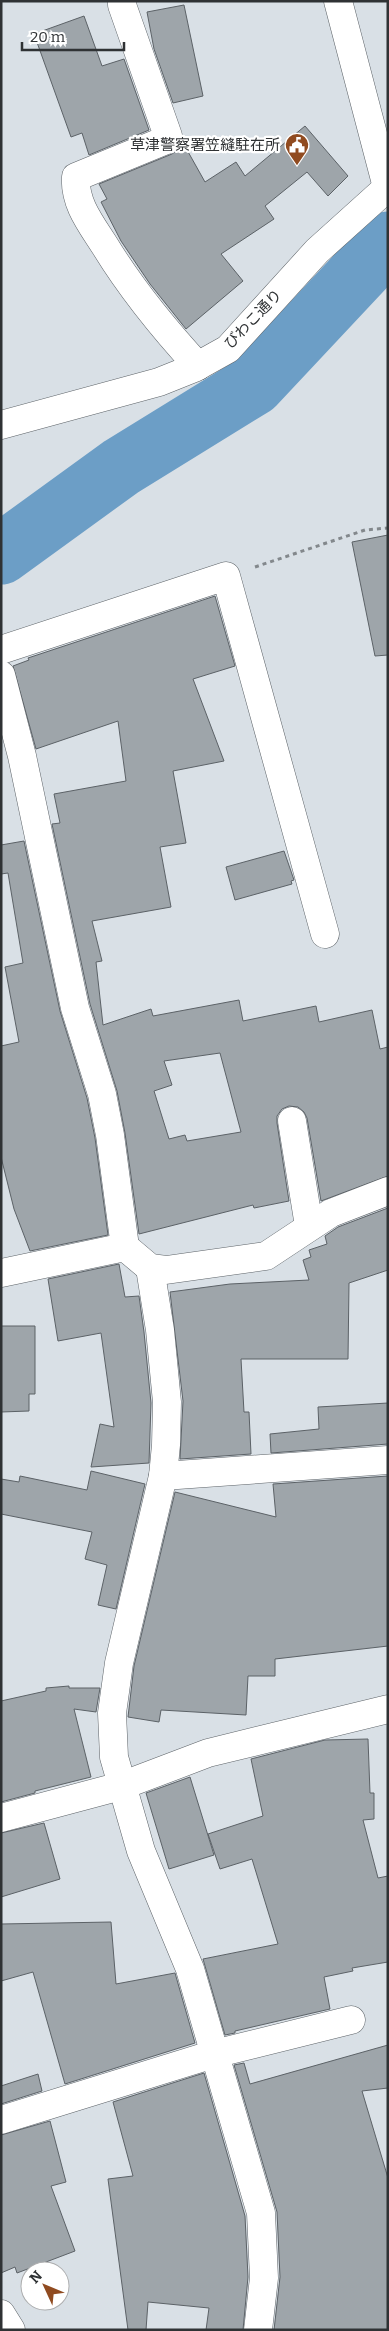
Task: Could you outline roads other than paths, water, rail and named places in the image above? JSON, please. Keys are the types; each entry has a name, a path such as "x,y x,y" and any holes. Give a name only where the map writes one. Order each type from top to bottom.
{"street":[{"path":"122,1 168,136 166,140 76,177 75,190 85,214 128,283 169,335 198,366"},
{"path":"338,1 387,189"},
{"name":"びわこ通り","path":"1,425 159,382 198,366 228,348 317,251 387,189"},
{"path":"1,650 226,576 325,934"},
{"path":"1,675 22,756 75,1008 102,1094 110,1135 125,1247 150,1268 166,1270 266,1256 331,1213 388,1191"},
{"path":"292,1121 309,1226"},
{"path":"1,1273 125,1247"},
{"path":"150,1268 160,1330 167,1402 166,1445 163,1476 119,1663 112,1714 114,1757 141,1851 190,1969 261,2213 264,2278 258,2330"},
{"path":"163,1476 388,1460"},
{"path":"1,1818 121,1786 208,1753 388,1709"},
{"path":"1,2120 214,2054 351,2020"},
{"path":"1,2314 11,2330"}],"waterway":[{"path":"1,554 121,467 254,385 388,242"}],"place":[{"name":"草津警察署笠縫駐在所","path":"297,166"}]}
